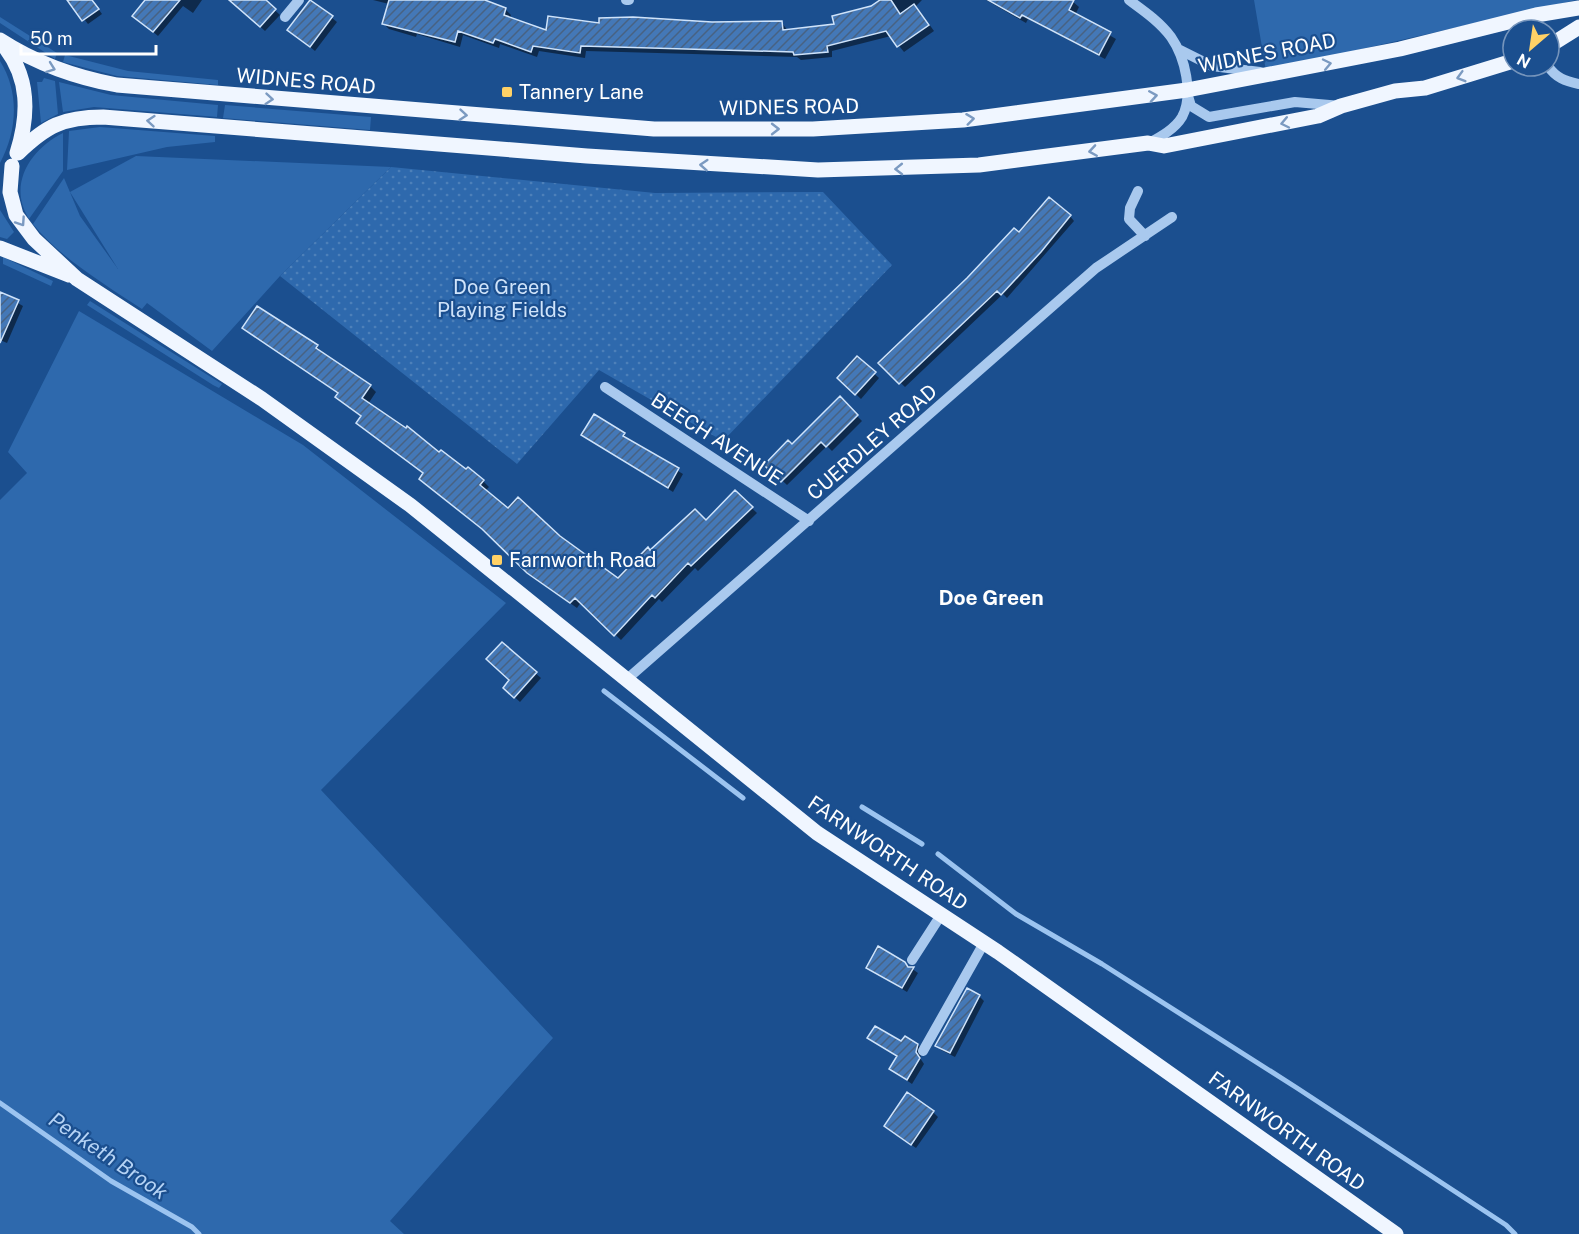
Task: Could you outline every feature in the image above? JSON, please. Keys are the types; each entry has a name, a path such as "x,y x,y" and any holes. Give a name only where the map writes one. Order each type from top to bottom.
{"main road":[{"name":"WIDNES ROAD","path":"0,41 39,63 87,80 117,85 654,129 813,129 963,120 1187,90 1400,49 1536,15 1579,8"},
{"path":"1561,38 1579,27"},
{"path":"0,41 21,73 26,112 15,159 0,186"},
{"path":"15,159 47,128 79,117 666,162 818,170 979,165 1149,143 1164,146 1242,132 1318,116 1341,106 1395,92 1425,88 1501,65"},
{"name":"FARNWORTH ROAD","path":"15,159 10,192 16,215 34,239 77,279 341,453 410,505 817,833 984,943 1396,1234"},
{"name":"FARNWORTH ROAD","path":"0,248 77,279"}],"street":[{"path":"285,17 299,0"},
{"path":"1129,0 1161,25 1178,49 1191,106 1209,117 1295,102 1341,106"},
{"path":"1178,49 1212,66 1281,73"},
{"path":"1559,78 1579,84"},
{"path":"1149,143 1172,129 1181,119 1186,108 1187,90"},
{"path":"1138,191 1130,208 1129,219 1144,236"},
{"name":"CUERDLEY ROAD","path":"626,680 1096,268 1172,217"},
{"name":"BEECH AVENUE","path":"604,387 809,521"},
{"path":"912,960 941,915"},
{"path":"923,1052 984,943"}],"green space":[{"path":"1254,0 1576,0 1266,71"},
{"path":"0,17 57,53 55,59 0,23"},
{"path":"65,55 128,71 218,80 218,85 117,76 63,62"},
{"path":"0,61 11,86 14,112 10,138 0,163"},
{"path":"44,78 55,81 58,114 41,123 37,82 42,82"},
{"path":"59,82 111,95 218,105 217,117 94,107 63,112"},
{"path":"225,105 371,117 370,130 223,118"},
{"path":"100,127 215,136 215,142 167,147 67,170 69,131"},
{"path":"63,133 63,171 29,219 23,206 21,193 26,169 41,148"},
{"path":"136,156 391,167 280,276 212,351 147,303 142,309 84,270 56,248 33,224 64,178 80,216 118,269 70,192"},
{"name":"Doe Green Playing Fields","path":"391,167 655,193 823,192 892,265 723,441 599,370 517,464 280,276"},
{"path":"0,210 14,232 7,239 0,237"},
{"path":"3,257 53,281 51,286 3,264"},
{"path":"90,301 222,384 219,388 213,385 87,305"},
{"path":"79,311 303,445 506,603 321,790 553,1038 390,1221 404,1234 0,1234 0,500 27,473 8,452"}],"building":[{"path":"67,0 92,0 99,9 82,21"},
{"path":"145,0 180,0 153,32 132,16"},
{"path":"229,0 266,0 276,9 260,27"},
{"path":"310,0 333,16 310,47 287,30"},
{"path":"389,0 485,0 506,8 504,15 546,30 548,16 599,23 599,18 633,17 712,22 782,21 783,30 834,24 832,16 871,6 880,0 891,0 900,14 914,4 929,25 897,47 886,31 827,46 828,52 794,55 793,52 581,46 580,53 533,46 531,52 495,39 493,43 458,31 455,42 382,24"},
{"path":"988,0 1074,0 1069,10 1111,32 1099,55 1022,15 1020,18"},
{"path":"1049,197 1071,215 1001,295 997,291 899,384 878,363 967,278 1014,228 1019,232"},
{"path":"0,292 19,300 0,343"},
{"path":"257,306 318,345 316,348 371,385 362,398 406,428 407,426 439,452 441,450 466,469 468,467 484,480 480,485 508,508 518,497 560,536 618,578 648,547 650,550 695,509 706,520 735,490 753,507 691,566 688,563 655,598 652,595 614,636 575,598 570,603 527,573 482,529 419,479 423,473 356,423 361,416 335,397 338,393 242,328"},
{"path":"857,356 876,372 855,395 837,378"},
{"path":"840,396 858,415 826,447 821,442 781,482 764,465 788,440 792,444"},
{"path":"594,414 625,433 623,436 679,468 668,488 581,435"},
{"path":"502,642 537,672 514,698 503,688 509,680 486,659"},
{"path":"878,946 905,962 908,967 914,967 902,988 866,968"},
{"path":"967,988 980,995 950,1053 935,1046"},
{"path":"875,1026 901,1041 905,1036 918,1044 916,1052 920,1058 907,1080 889,1069 897,1056 867,1038"},
{"path":"907,1092 934,1111 911,1145 884,1126"}],"waterway":[{"path":"604,691 743,798"},
{"path":"862,807 922,844"},
{"path":"938,854 1016,914 1102,964 1297,1088 1506,1225 1515,1234"},
{"name":"Penketh Brook","path":"0,1103 111,1181 192,1227 199,1234"}],"place":[{"name":"Tannery Lane","path":"507,92"},
{"name":"Farnworth Road","path":"497,560"}],"district":[{"name":"Doe Green","path":"991,598"}]}
